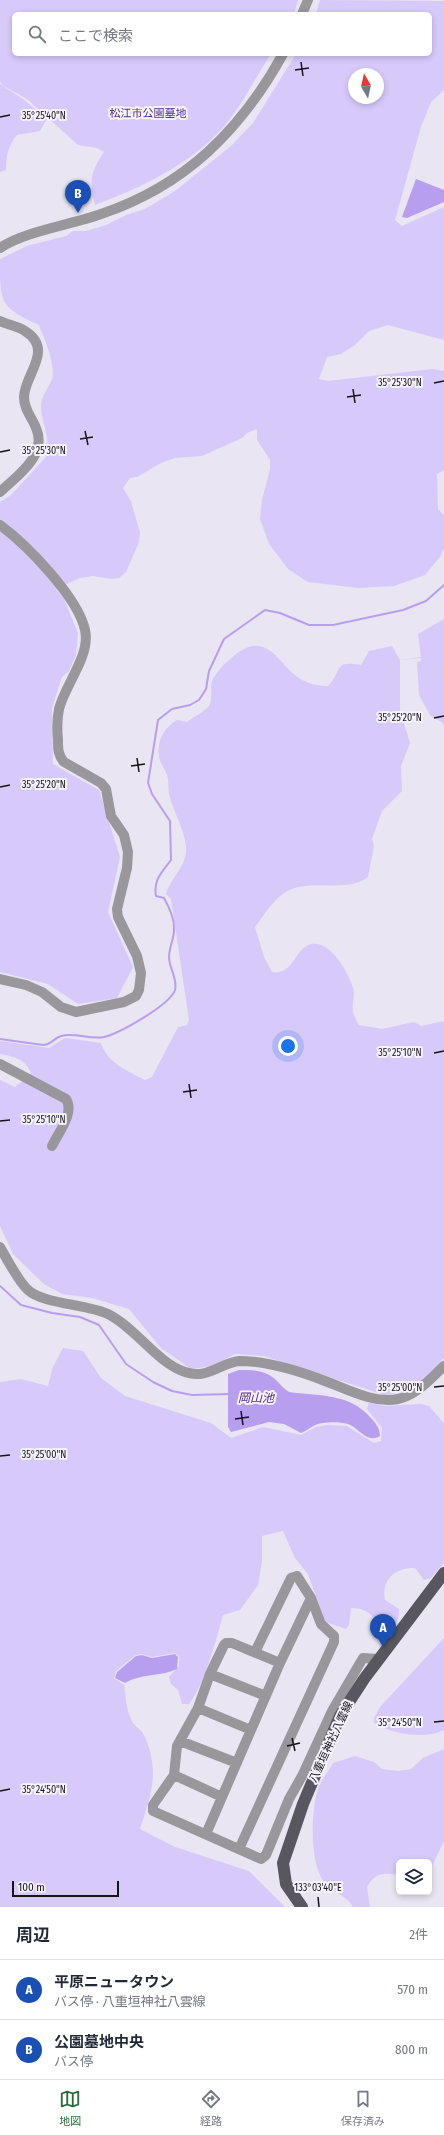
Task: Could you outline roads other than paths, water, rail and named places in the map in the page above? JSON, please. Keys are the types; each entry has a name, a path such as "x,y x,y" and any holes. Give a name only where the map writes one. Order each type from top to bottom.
{"main road":[{"name":"八重垣神社八雲線","path":"302,1907 286,1884 283,1863 303,1804 340,1716 349,1700 378,1659 444,1573"}],"street":[{"path":"303,12 308,0"},
{"path":"0,248 24,237 130,204 164,186 189,169 219,143 243,116 267,84 282,56"},
{"path":"0,321 26,331 37,347 37,364 27,384 24,396 26,410 37,428 39,440 32,460 0,492"},
{"path":"0,525 15,536 59,584 70,599 85,629 86,636 83,654 59,710 58,750 60,758 64,762 101,783 106,789 112,816 124,835 128,852 127,868 117,909 118,917 137,956 141,973 139,990 130,1000 114,1006 76,1012 61,1007 42,992 20,983 0,979"},
{"path":"0,1064 66,1099 69,1112 52,1146"},
{"path":"0,1247 22,1284 32,1294 110,1315 127,1326 171,1365 186,1373 205,1373 240,1361 269,1364 323,1380 374,1398 392,1399 406,1396 423,1387 444,1366"},
{"path":"239,1849 334,1642 334,1636 321,1624 312,1598 299,1577 294,1576 291,1578 255,1652"},
{"path":"206,1834 280,1663 312,1598"},
{"path":"280,1663 232,1643 226,1643 210,1674 198,1708 177,1746 174,1775 153,1805 153,1811 261,1859 264,1858 289,1799 302,1776 332,1711 355,1670 363,1658 378,1659"},
{"path":"210,1674 266,1696"},
{"path":"198,1708 251,1730"},
{"path":"180,1741 237,1763"},
{"path":"174,1775 222,1797"}],"water":[{"path":"416,179 444,190 444,202 407,218 402,217"},
{"name":"岡山池","path":"239,1370 264,1373 273,1377 289,1392 332,1397 352,1404 362,1409 374,1421 380,1436 375,1438 367,1437 348,1424 336,1422 320,1424 301,1433 284,1424 269,1422 231,1432 228,1427 228,1374"},
{"path":"175,1654 178,1657 177,1669 138,1678 125,1683 115,1678 117,1672 136,1656 142,1655 152,1658"}],"waterway":[{"path":"0,1039 43,1045 66,1035 77,1035 93,1038 104,1037 144,1018 164,1003 175,990 176,986 169,957 174,933 174,922 170,909 164,898 156,896 155,890 159,876 171,860 170,821 152,794 148,783 158,720 172,709 190,705 199,700 206,689 209,671 224,639 265,610 280,613 309,625 333,625 403,610 426,601 444,585"},
{"path":"0,1286 21,1305 52,1313 80,1317 99,1325 126,1364 153,1382 172,1391 192,1395 229,1394"}],"place":[{"name":"公園墓地中央","path":"78,213"},
{"name":"平原ニュータウン","path":"383,1647"}],"park label":[{"name":"松江市公園墓地","path":"148,113"}]}
